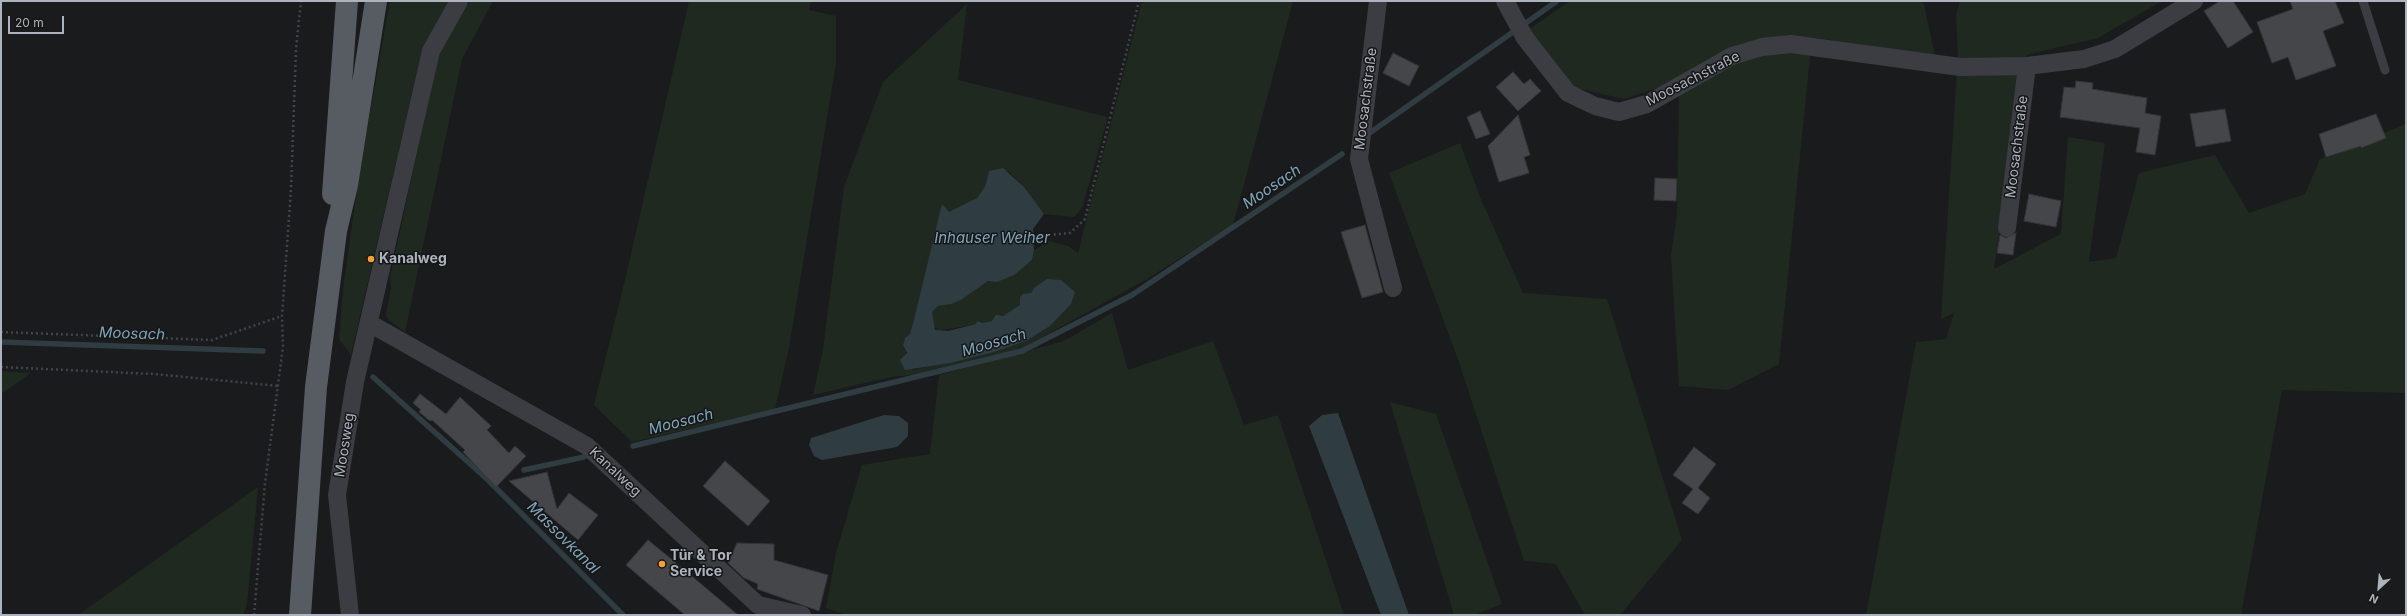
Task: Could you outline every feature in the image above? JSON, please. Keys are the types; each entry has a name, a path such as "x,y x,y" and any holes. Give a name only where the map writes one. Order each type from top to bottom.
{"main road":[{"path":"336,231 333,199 335,151 346,1"},
{"path":"300,615 316,387 336,231 347,185 376,1"}],"street":[{"name":"Moosweg","path":"350,615 337,495 355,382 431,51 459,1"},
{"name":"Moosachstraße","path":"1378,1 1358,159 1393,288"},
{"name":"Moosachstraße","path":"1508,7 1525,38 1568,93 1595,106 1619,112 1647,104 1732,56 1762,47 1791,44 1960,67 2028,66 2084,58 2115,49 2194,1"},
{"name":"Moosachstraße","path":"2007,228 2028,66"},
{"name":"Kanalweg","path":"369,323 587,446 758,605 802,615"}],"lane":[{"path":"2363,1 2385,70"}],"path":[{"path":"254,615 265,483 283,347 282,316 291,189 296,49 301,1"},
{"path":"1039,236 1070,234 1085,219 1139,1"},
{"path":"1,332 212,340 282,316"},
{"path":"1,367 154,374 279,386"}],"shaded area":[{"path":"390,1 451,1 421,55 351,355 339,339 343,290 359,174"},
{"path":"470,1 493,1 462,59 405,332 390,321 386,315 391,288 390,277 437,60 449,33"},
{"path":"689,1 811,1 809,10 836,16 836,63 789,348 775,409 632,442 594,405 625,280"},
{"path":"1142,1 1293,1 1233,225 1147,279 1021,349 919,374 891,377 813,395 823,349 844,187 883,82 967,4 958,80 1108,117 1082,208 1074,217 1044,214 1024,187 1008,171 987,177 986,187 977,198 962,207 948,212 942,205 910,334 905,338 903,345 913,370 994,352 1026,341 1050,326 1071,304 1041,285 1034,288 1031,293 1020,297 1020,305 1015,310 992,321 938,331 933,324 932,312 938,306 951,304 961,300 988,281 997,282 1032,261 1034,250 1050,241 1068,246 1078,253"},
{"path":"1570,1 1919,1 1924,4 1935,57 1812,37 1779,364 1728,390 1679,386 1671,255 1677,214 1679,94 1672,83 1624,99 1572,87 1528,30"},
{"path":"1960,1 2162,1 2098,38 2026,55 1994,269 2061,234 2068,137 2105,143 2089,262 2116,258 2139,173 2215,155 2249,213 2305,194 2320,159 2406,124 2406,393 2282,390 2241,615 1866,615 1916,342 1946,339 1954,313 1941,319 1958,55 1956,14"},
{"path":"1460,143 1480,197 1523,293 1607,299 1682,540 1620,615 1585,615 1556,564 1524,561 1459,362 1389,173"},
{"path":"1112,313 1128,370 1213,341 1244,425 1278,415 1344,615 846,615 826,608 836,553 862,465 930,454 939,375 1064,341"},
{"path":"1,371 31,373 1,394"},
{"path":"1390,402 1436,414 1502,604 1474,615 1454,615"},
{"path":"258,487 247,604 243,615 78,615"}],"water":[{"name":"Inhauser Weiher","path":"1003,168 1024,187 1044,214 1033,229 1034,250 1032,260 1014,275 997,282 988,281 961,300 951,304 938,306 932,312 935,330 948,331 976,324 977,321 982,323 992,321 996,315 1003,316 1020,305 1020,297 1023,294 1031,293 1034,288 1047,279 1061,280 1075,292 1071,304 1050,326 1026,341 994,352 950,363 905,370 900,360 907,353 903,345 905,338 910,334 942,204 949,212 977,198 985,187 989,171"},
{"path":"1338,413 1409,615 1381,615 1309,426 1322,415"},
{"path":"884,415 899,416 908,423 908,436 897,447 822,460 814,456 809,445 811,438"}],"building":[{"path":"2220,1 2233,1 2253,32 2228,48 2204,11"},
{"path":"2290,1 2335,1 2344,23 2323,31 2336,66 2296,80 2288,57 2272,63 2257,22 2293,9"},
{"path":"1393,53 1419,66 1409,86 1383,73"},
{"path":"1513,72 1524,84 1530,79 1541,91 1518,111 1496,87"},
{"path":"2076,81 2093,83 2092,89 2147,98 2145,113 2161,116 2155,155 2136,152 2140,128 2060,117 2064,87 2075,88"},
{"path":"2225,109 2231,141 2196,147 2190,114"},
{"path":"1480,111 1490,134 1476,139 1467,117"},
{"path":"2376,114 2386,138 2361,148 2361,146 2326,157 2319,134"},
{"path":"1518,115 1530,155 1524,157 1529,173 1499,182 1488,146"},
{"path":"1655,178 1677,179 1676,201 1654,200"},
{"path":"2029,194 2061,201 2056,227 2024,221"},
{"path":"1365,225 1383,292 1362,298 1341,232"},
{"path":"2016,233 2013,255 1997,253 2000,235 2006,238"},
{"path":"420,394 446,414 460,397 491,426 487,430 509,453 515,446 526,456 496,487 463,452 465,450 432,420 430,421 419,412 421,410 413,403"},
{"path":"1694,447 1716,464 1698,488 1710,498 1698,514 1682,503 1693,489 1673,475"},
{"path":"725,461 770,501 748,526 703,486"},
{"path":"547,472 557,509 569,493 598,515 578,540 509,481"},
{"path":"648,540 738,615 685,615 626,565"},
{"path":"737,543 774,544 774,560 828,575 819,611 757,589 758,584 744,578 728,563"}],"waterway":[{"name":"Moosach","path":"1371,132 1557,1"},
{"name":"Moosach","path":"633,446 1022,351 1132,295 1342,154"},
{"name":"Moosach","path":"1,342 263,351"},
{"name":"Massovkanal","path":"373,377 487,479 623,615"},
{"name":"Moosach","path":"524,470 584,457"}],"place":[{"name":"Kanalweg","path":"371,259"},
{"name":"Tür & Tor Service","path":"662,564"}]}
